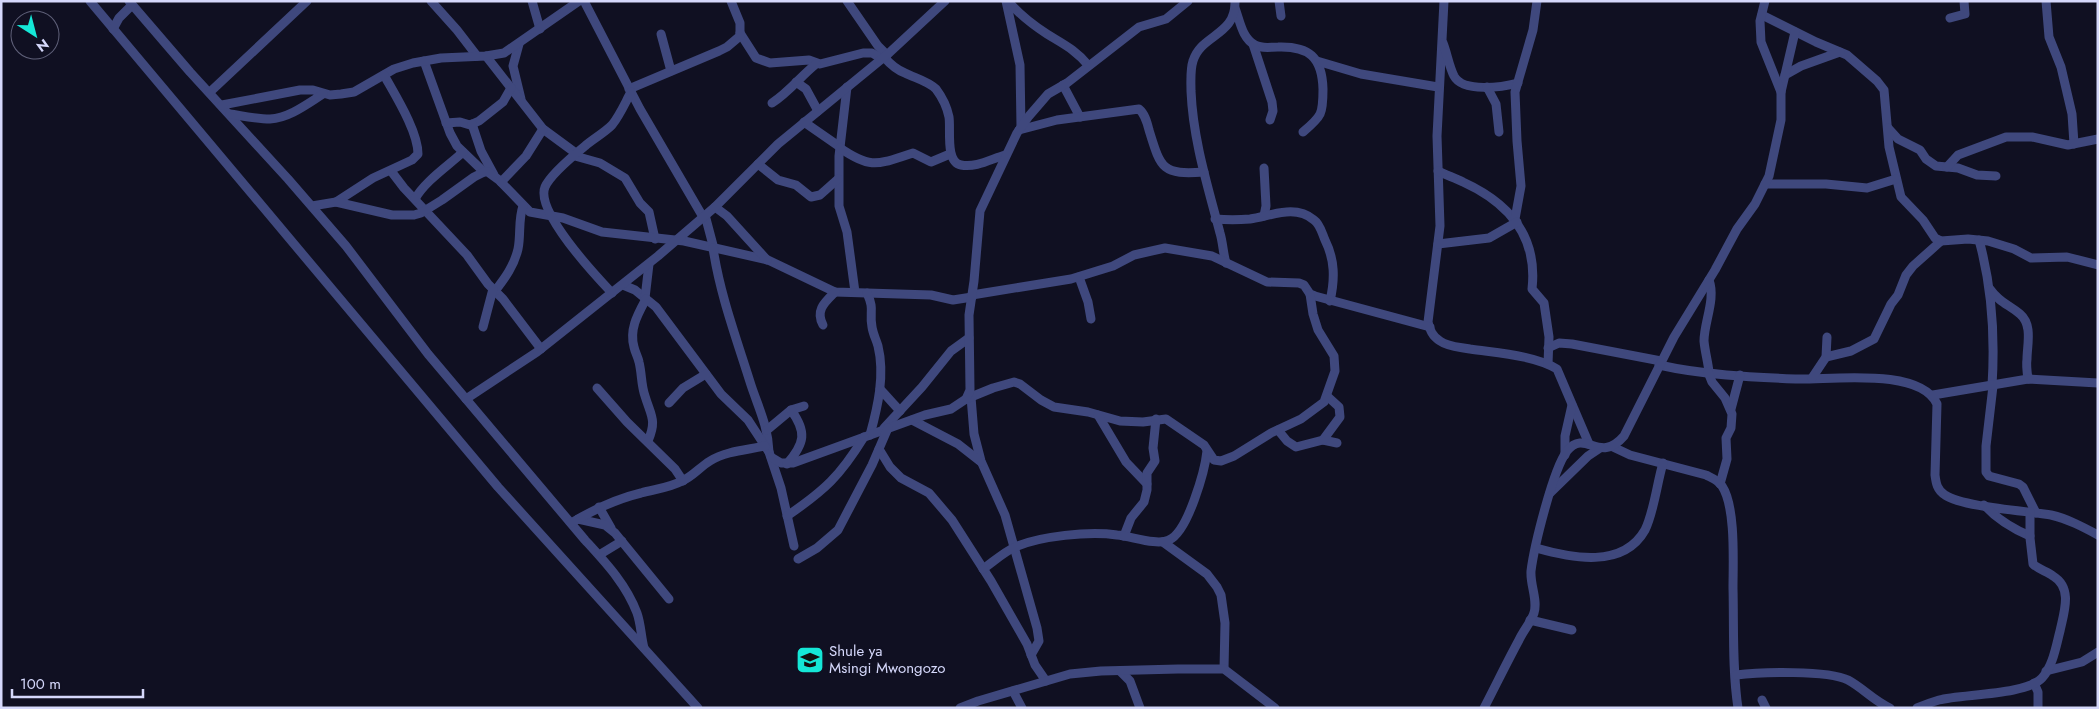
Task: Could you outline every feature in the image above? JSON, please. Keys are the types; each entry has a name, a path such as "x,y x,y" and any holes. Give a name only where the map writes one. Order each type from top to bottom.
{"street":[{"path":"90,1 498,487 698,708"},
{"path":"210,92 307,1"},
{"path":"431,1 511,88 543,129 576,155 600,163 625,178 640,203 649,212 655,239"},
{"path":"532,1 540,29"},
{"path":"222,105 300,90 313,90 330,95 354,92 394,69 424,61 504,53 579,1"},
{"path":"584,1 630,90 704,216 714,248 717,273 729,319 767,430 768,452"},
{"path":"612,293 593,273 551,217 543,200 546,185 576,155 611,126 622,110 630,90 727,47 740,36 740,22 731,1"},
{"path":"847,1 884,57 895,68 934,87 944,102 949,117 950,154 956,163 962,165 981,163 1005,155"},
{"path":"466,398 541,349 649,264 715,207 804,122 884,57 945,1"},
{"path":"1007,1 1016,11 1047,34 1070,47 1088,65"},
{"path":"1007,1 1020,65 1020,128"},
{"path":"1031,656 1039,641 1039,636 1005,515 982,462 974,434 969,398 971,382 969,316 980,211 1005,155 1020,128 1040,102 1139,27 1166,18 1181,9 1188,1"},
{"path":"1279,1 1281,16"},
{"path":"1444,1 1436,153 1440,226 1428,322 1436,338 1448,345 1495,352 1548,364 1557,369 1589,444"},
{"path":"1438,244 1489,238 1516,221 1521,186 1516,142 1515,92 1534,30 1537,1"},
{"path":"1765,1 1760,21 1761,42 1781,92"},
{"path":"1950,18 1964,14 1964,1"},
{"path":"2046,1 2049,37 2061,67 2072,114 2074,144"},
{"path":"113,29 131,3 312,206 346,246 428,354 574,521 626,589 637,615 644,648"},
{"path":"1235,4 1244,34 1253,44 1272,102 1273,111 1270,120"},
{"path":"1226,263 1221,236 1197,146 1192,108 1192,63 1201,46 1224,30 1232,19 1235,4"},
{"path":"1762,15 1840,52 1860,65 1884,90 1889,147 1901,197 1923,220 1936,238 1941,241 1978,240 2014,249 2031,258 2067,257 2098,265"},
{"path":"1484,708 1534,612 1531,570 1559,464 1569,449 1576,445 1589,444 1608,449 1613,447 1624,436 1674,337 1709,280 1737,229 1755,204 1769,176 1780,120 1781,92 1796,32"},
{"path":"740,33 752,53 762,61 770,63 809,60 816,64"},
{"path":"661,34 671,71"},
{"path":"1442,40 1457,81 1473,86 1487,87 1518,83"},
{"path":"519,44 513,66 522,102"},
{"path":"1253,44 1264,47 1294,47 1310,52 1317,62 1323,76 1322,111 1319,119 1303,132"},
{"path":"1785,76 1801,66 1840,52"},
{"path":"772,103 783,96 816,64 863,53 872,53 884,57"},
{"path":"424,61 446,123 457,146 484,172 488,172 499,180"},
{"path":"1317,62 1361,74 1438,87"},
{"path":"336,202 373,178 412,160 418,154 418,146 384,75"},
{"path":"796,82 806,89 818,111"},
{"path":"1063,85 1080,117"},
{"path":"847,87 840,147 839,206 846,226 855,292"},
{"path":"1487,87 1496,104 1499,132"},
{"path":"446,123 472,124 503,102 511,88"},
{"path":"230,114 270,119 280,117 291,113 323,94"},
{"path":"1020,128 1100,113 1140,109 1153,144 1165,167 1170,171 1181,173 1204,172"},
{"path":"804,122 859,160 872,164 882,163 913,153 931,162 950,154"},
{"path":"472,124 481,151 499,180 530,212 564,218 602,232 675,241 768,260 835,292 931,295 953,300 1079,277 1114,266 1134,255 1165,248 1212,256 1268,282 1299,283 1304,285 1310,294 1318,330 1334,356 1334,371 1324,402 1301,419 1221,461 1214,460 1204,445 1166,419 1143,422 1120,421 1088,412 1054,407 1014,382 969,398 951,408 787,464"},
{"path":"1888,128 1898,140 1920,150 1936,166 1958,168 1977,175 1996,176"},
{"path":"499,180 526,156 543,129"},
{"path":"1947,167 1958,155 2006,137 2032,137 2050,142 2074,144 2098,140"},
{"path":"415,199 423,186 441,173 463,152"},
{"path":"758,164 778,180 796,185 811,197 820,195 838,179"},
{"path":"1264,168 1266,206 1264,216"},
{"path":"391,171 467,255 541,349"},
{"path":"1438,171 1481,192 1508,210 1528,240 1533,268 1532,289 1544,303 1549,337 1548,364"},
{"path":"312,206 336,202 392,215 414,215 426,210 484,172"},
{"path":"1765,184 1826,184 1867,188 1896,179"},
{"path":"482,327 494,290 511,269 518,248 520,215 523,206"},
{"path":"715,207 727,216 768,260"},
{"path":"1215,219 1230,220 1286,212 1300,213 1312,218 1317,223 1332,256 1334,273 1330,300"},
{"path":"1917,708 1939,700 1990,694 2034,684 2042,678 2050,666 2066,595 2065,587 2060,581 2033,564 2030,536 2033,513 2023,487 1989,476 1986,472 1986,446 1993,366 1990,289 1978,240"},
{"path":"1826,357 1851,350 1874,339 1890,304 1898,295 1912,266 1941,241"},
{"path":"648,441 653,430 653,416 641,384 639,359 633,337 635,322 646,299 649,264"},
{"path":"1079,277 1088,302 1091,319"},
{"path":"1709,280 1712,293 1704,340 1708,372 1712,382 1731,409"},
{"path":"622,285 631,287 656,307 721,394 748,420 768,452 781,488 794,546"},
{"path":"1990,289 2001,303 2020,314 2026,321 2028,378"},
{"path":"823,325 819,317 820,310 835,292"},
{"path":"787,516 826,488 842,471 867,436 880,389 880,360 871,325 873,310 867,293"},
{"path":"1310,294 1430,327"},
{"path":"1812,378 1826,357 1827,337"},
{"path":"798,559 824,543 838,530 879,448 885,429 951,351 969,338"},
{"path":"1548,348 1559,343 1607,349 1660,363 1708,372 1812,378 1882,378 1916,386 1933,395 1937,404 1935,475 1937,486 1946,496 2068,520 2098,536"},
{"path":"669,403 683,388 706,374"},
{"path":"1720,484 1727,459 1726,438 1732,418 1731,409 1740,375"},
{"path":"1933,395 1974,387 1992,386 2028,378 2098,383"},
{"path":"597,388 683,481"},
{"path":"880,389 900,411 912,420 958,444 982,462"},
{"path":"1323,440 1340,418 1339,407 1327,396"},
{"path":"1564,455 1572,405"},
{"path":"767,430 791,410 804,406"},
{"path":"787,464 798,449 803,433 801,425 791,410"},
{"path":"1098,415 1126,462 1147,484"},
{"path":"1124,536 1131,518 1144,502 1147,473 1155,461 1153,448 1156,419"},
{"path":"1278,430 1288,441 1296,446 1323,440 1337,443"},
{"path":"1613,447 1630,455 1716,479 1727,498 1731,523 1738,708"},
{"path":"879,448 890,467 901,478 928,493 964,538 1027,644 1035,665 1046,681"},
{"path":"1550,494 1588,456 1600,448"},
{"path":"983,569 1013,548 1033,541 1062,537 1115,534 1163,542 1169,541 1177,534 1191,509 1205,466 1207,451"},
{"path":"574,521 599,507 683,481 710,461 722,455 768,452 787,464"},
{"path":"1536,548 1589,558 1613,555 1624,551 1644,530 1663,463"},
{"path":"1984,505 1992,514 2017,531 2030,536"},
{"path":"599,507 612,531"},
{"path":"574,521 605,525 622,541 670,599"},
{"path":"600,556 622,541"},
{"path":"1163,542 1208,574 1221,595 1225,623 1224,669"},
{"path":"1530,620 1572,630"},
{"path":"2046,671 2082,662 2098,652"},
{"path":"960,708 1070,674 1100,670 1224,669 1275,708"},
{"path":"1120,671 1130,680 1140,708"},
{"path":"1736,675 1830,674 1849,681 1876,704 1890,708"},
{"path":"2034,684 2038,692 2038,708"},
{"path":"1013,691 1022,708"}],"place":[{"name":"Shule ya Msingi Mwongozo","path":"810,660"}]}
